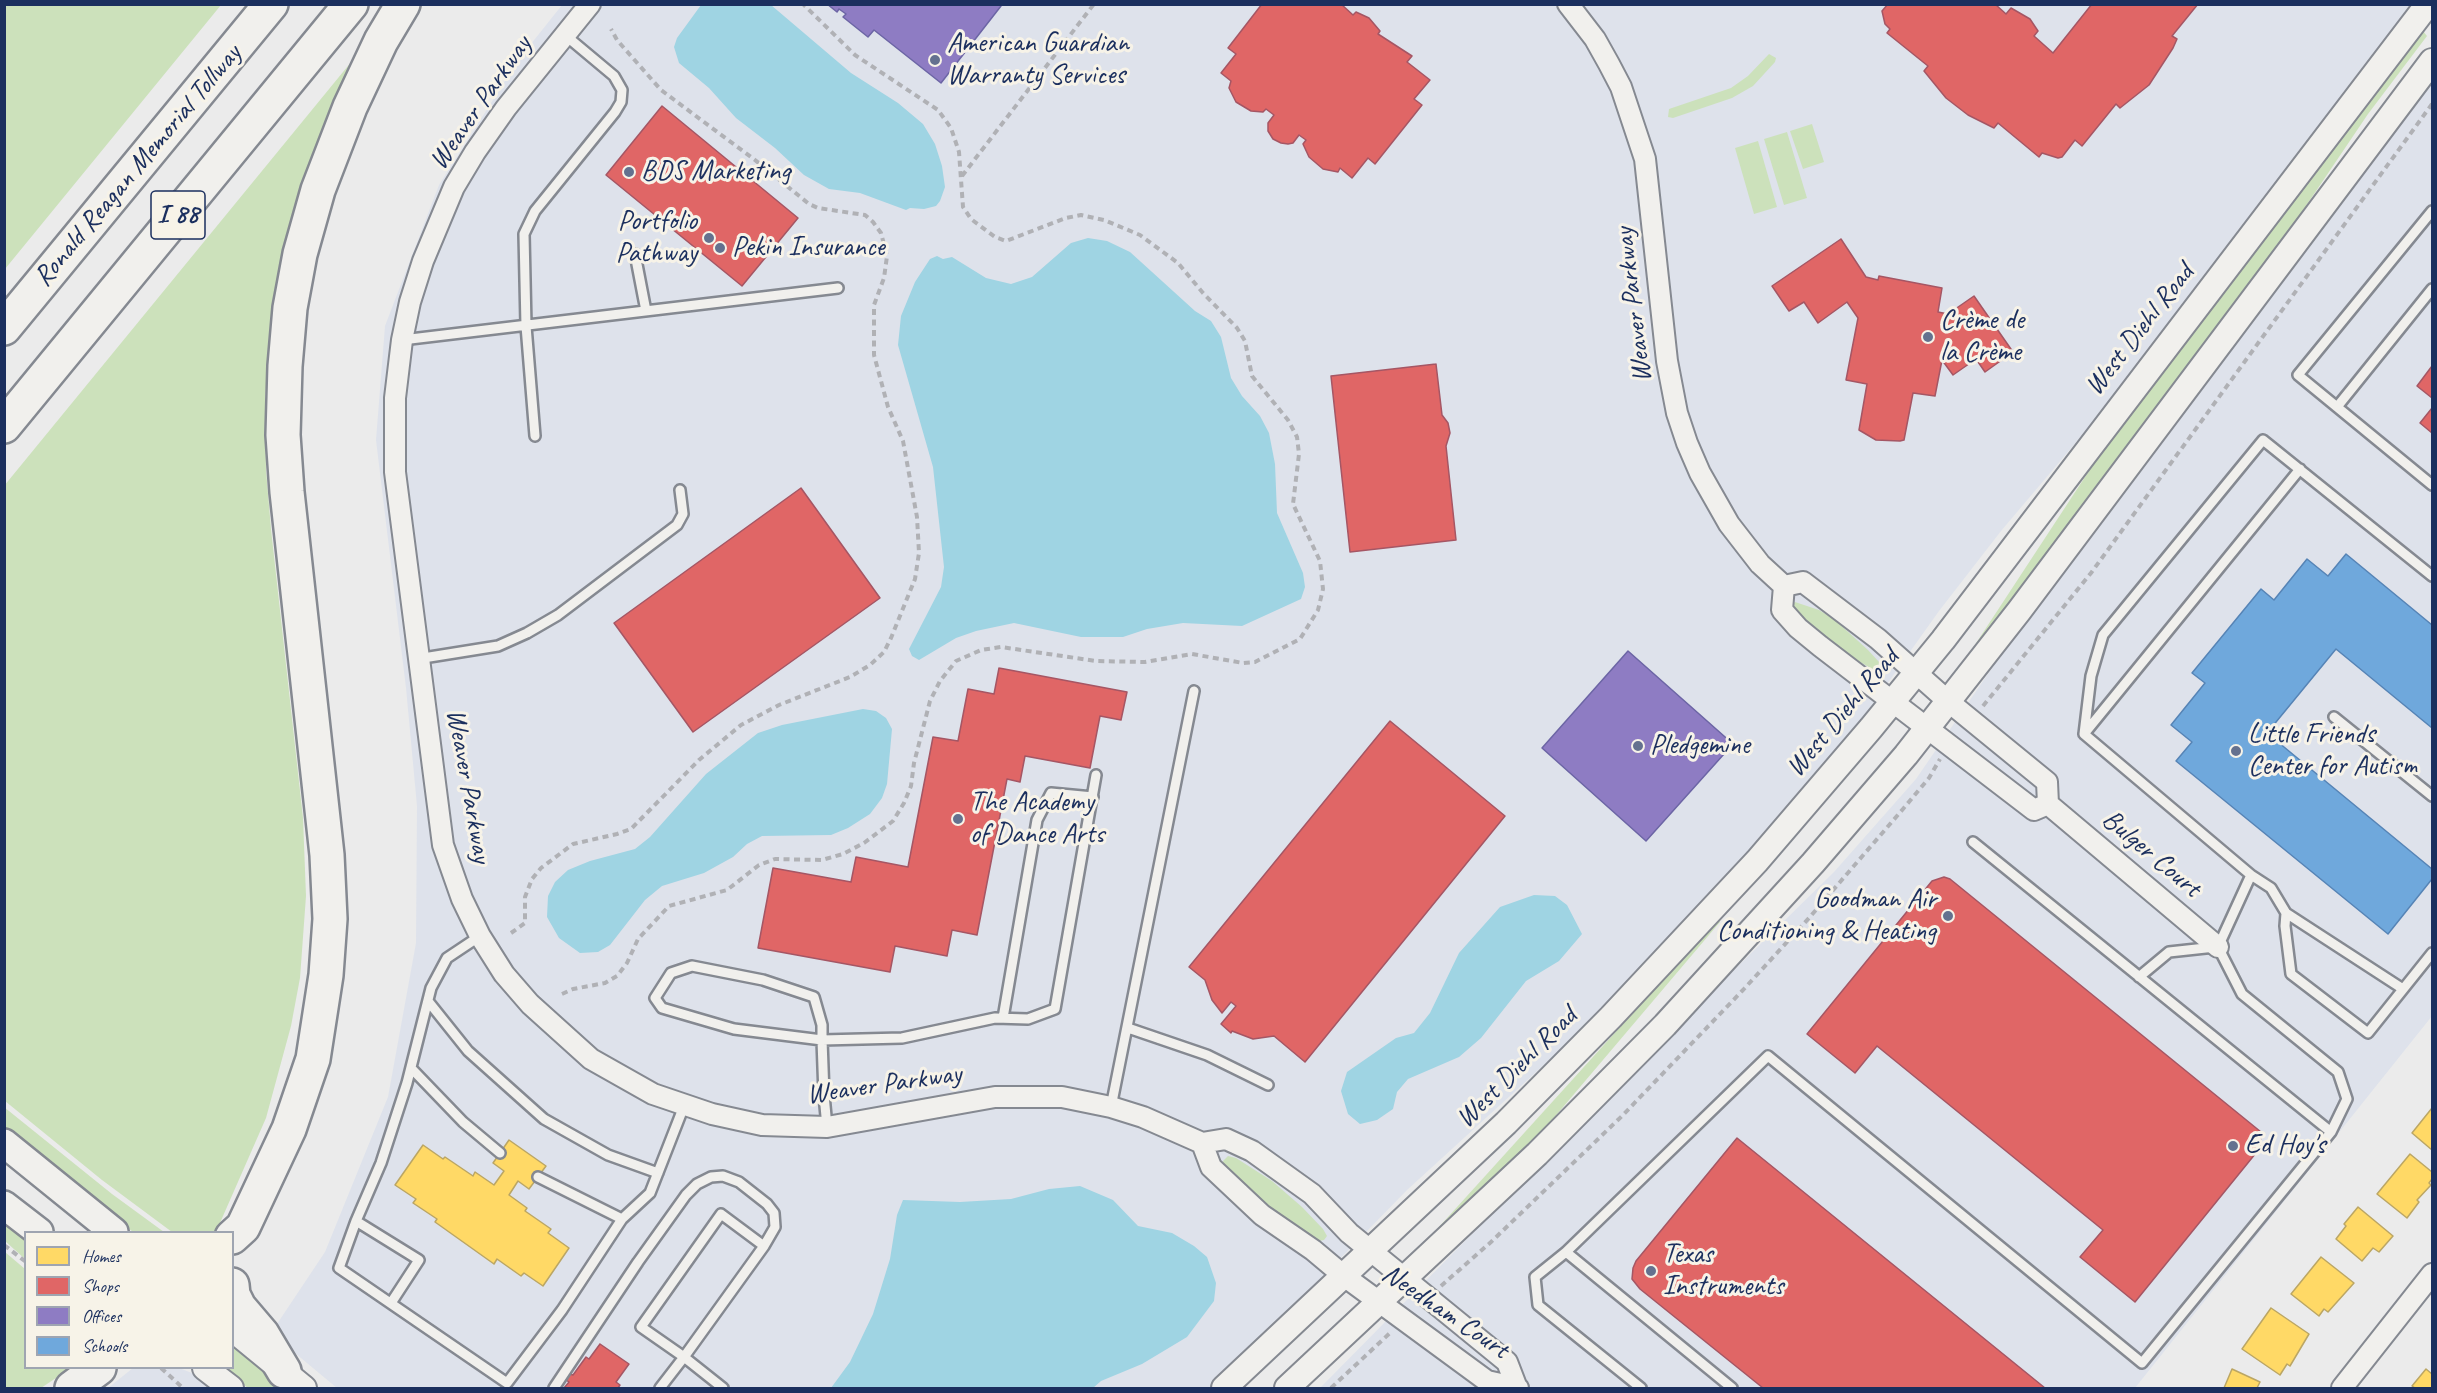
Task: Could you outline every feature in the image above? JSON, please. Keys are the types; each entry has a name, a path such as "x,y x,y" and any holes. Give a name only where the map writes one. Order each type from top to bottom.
{"highway":[{"name":"Ronald Reagan Memorial Tollway","path":"4,328 272,4"},
{"name":"I 88","path":"4,426 351,4"},
{"path":"234,1261 238,1232 289,1129 313,1059 326,975 330,919 327,855 285,470 283,435 285,366 290,308 300,254 318,190 350,107 381,41 403,4"},
{"path":"234,1297 239,1307 262,1334 294,1380"},
{"path":"72,1389 98,1369"}],"main road":[{"path":"4,1143 112,1231"},
{"path":"4,1205 36,1231"}],"street":[{"name":"Weaver Parkway","path":"590,4 506,108 454,187 423,261 402,340 395,398 394,463 417,659 443,845 462,899 480,936 504,974 530,1005 591,1059 653,1094 684,1106 762,1125 827,1127 995,1097 1062,1097 1111,1107 1153,1121 1202,1143 1226,1138 1252,1151 1312,1194 1349,1233 1370,1251"},
{"name":"Weaver Parkway","path":"1568,4 1595,39 1621,87 1645,159 1667,361 1677,414 1687,443 1700,473 1729,524 1760,564 1784,586"},
{"name":"West Diehl Road","path":"1224,1389 1506,1123 1676,949 1757,861 1943,640 2428,4"},
{"path":"1287,1389 1537,1154 1665,1025 1813,862 1949,702 2433,61"},
{"path":"1803,582 1878,639 1915,673 2047,782 2048,804 2034,810 1798,628 1782,610 1784,586 1803,582"},
{"name":"Bulger Court","path":"2048,804 2218,947"},
{"path":"1202,1143 1211,1167 1240,1195 1262,1215 1313,1250 1344,1276"},
{"name":"Needham Court","path":"1370,1251 1507,1362 1518,1388"},
{"path":"2342,1389 2433,1274"},
{"name":"Needham Court","path":"1344,1276 1487,1381 1518,1388"},
{"path":"234,1331 294,1380"},
{"path":"206,1369 231,1389"}],"lane":[{"path":"535,436 526,326 524,234 527,224 615,112 621,102 622,90 614,76 565,35"},
{"path":"2433,211 2298,375 2433,485"},
{"path":"635,254 646,311"},
{"path":"402,340 838,288"},
{"path":"2337,407 2433,289"},
{"path":"2084,734 2091,676 2103,635 2263,440 2433,576"},
{"path":"2084,734 2300,469"},
{"path":"417,659 498,646 558,615 677,525 683,514 680,490"},
{"path":"1111,1107 1194,691"},
{"path":"2334,717 2433,796"},
{"path":"2084,734 2251,875 2271,888 2286,913 2403,989"},
{"path":"827,1127 822,1040 822,1025 814,998 763,980 692,966 671,973 656,998 663,1008 734,1029 822,1040 902,1038 995,1018 1029,1019 1055,1009 1096,776"},
{"path":"1003,1018 1037,820 1051,793 1093,797"},
{"path":"1973,842 2331,1132"},
{"path":"2218,947 2251,875"},
{"path":"2286,913 2285,926 2291,975 2368,1033 2433,953"},
{"path":"480,936 447,958 431,988 411,1068 381,1163 339,1268 507,1383 562,1310 622,1219 650,1192 684,1106"},
{"path":"2139,977 2169,952 2218,947"},
{"path":"1641,1389 1538,1305 1535,1277 1566,1252 1768,1056 2142,1364 2331,1132 2347,1099 2338,1072 2242,994 2218,947"},
{"path":"428,1001 468,1051 544,1119 608,1155 658,1173"},
{"path":"1128,1028 1207,1055 1268,1085"},
{"path":"411,1068 464,1122 500,1152"},
{"path":"554,1389 638,1262 686,1195 697,1184 711,1177 723,1176 739,1182 767,1204 774,1213 774,1227 764,1246 660,1389"},
{"path":"538,1177 622,1219"},
{"path":"723,1389 640,1327 721,1214 764,1246"},
{"path":"356,1221 419,1260 391,1303"},
{"path":"1566,1252 1732,1389"}],"path":[{"path":"562,994 573,989 605,983 617,976 627,963 638,939 669,906 727,890 759,864 775,859 822,860 843,854 864,843 893,821 911,786 914,763 930,701 940,681 956,661 981,650 1001,647 1096,661 1145,662 1192,654 1243,663 1255,662 1300,639 1318,610 1323,589 1320,561 1293,504 1299,454 1297,437 1288,420 1252,376 1245,341 1237,328 1203,293 1178,262 1140,235 1104,220 1081,215 1066,218 1006,241 994,237 971,219 963,207 959,152 951,128 938,110 855,55 803,4"},
{"path":"962,176 1094,4"},
{"path":"511,933 525,923 525,897 532,879 541,868 573,844 631,829 699,760 741,725 779,705 850,677 870,665 884,652 915,579 919,554 917,517 903,441 888,406 874,355 874,305 884,278 887,256 881,233 865,215 809,204 660,90 610,29"},
{"path":"1996,690 2091,573 2433,104"},
{"path":"1428,1298 1491,1242 1630,1107 1809,918 1929,778"},
{"path":"4,1245 24,1260"},
{"path":"1330,1389 1404,1320"},
{"path":"162,1369 183,1389"}],"shaded area":[{"path":"562,5 2410,5 2405,20 2111,401 2001,531 1939,611 1850,736 1745,859 1603,1011 1407,1190 1210,1388 337,1388 271,1333 325,1252 388,1097 416,943 417,806 406,688 376,440 385,326 439,185 519,59"},
{"path":"2432,82 2432,1016 2135,1388 1320,1388 1683,1020 1834,872 1916,779 1994,665"},
{"path":"132,1369 182,1369 192,1373 210,1388 108,1388"}],"green space":[{"path":"4,5 221,5 5,269"},
{"path":"2423,31 2427,36 2368,114 2260,274 1967,662 1965,660 2127,413"},
{"path":"1769,54 1776,58 1775,62 1753,86 1732,98 1673,118 1668,117 1669,109 1731,88 1748,76"},
{"path":"352,61 356,63 320,137 288,232 274,300 265,398 266,470 303,818 306,896 300,978 291,1026 266,1118 216,1231 171,1231 102,1180 5,1101 4,486"},
{"path":"1812,124 1824,162 1803,169 1790,131"},
{"path":"1787,132 1807,198 1784,205 1764,139"},
{"path":"1758,141 1777,207 1754,214 1735,148"},
{"path":"1795,602 1819,610 1835,620 1879,662 1878,668 1872,669 1821,635 1791,607"},
{"path":"1718,919 1720,922 1530,1146 1441,1231 1438,1228"},
{"path":"4,1107 112,1194 163,1231 132,1231 5,1128"},
{"path":"1228,1156 1236,1158 1272,1181 1302,1207 1323,1229 1327,1236 1324,1240 1319,1241 1279,1216 1253,1195 1223,1165 1223,1161"},
{"path":"4,1221 24,1237 24,1258 5,1241"},
{"path":"5,1252 24,1268 24,1369 70,1369 41,1388 5,1388"},
{"path":"234,1345 287,1388 248,1388 223,1369 234,1369"}],"water":[{"path":"701,5 771,5 851,73 898,103 923,124 935,144 942,166 945,187 936,206 906,210 860,193 829,189 804,175 775,148 736,118 709,88 679,63 674,47 677,38"},
{"path":"1088,238 1107,241 1130,252 1195,311 1211,321 1221,337 1231,378 1242,396 1260,416 1269,433 1275,464 1277,513 1303,573 1305,587 1301,599 1242,626 1183,623 1147,629 1123,637 1081,637 1014,623 956,638 919,660 912,656 909,649 941,587 944,567 933,467 898,345 901,316 915,282 930,259 937,256 943,259 952,257 986,278 1011,284 1032,277 1071,243"},
{"path":"863,709 876,711 886,718 892,729 887,784 882,798 870,814 848,828 831,835 762,836 747,844 733,857 704,873 662,886 645,900 610,945 598,952 580,953 559,938 547,917 548,896 555,882 568,870 590,861 635,849 650,837 706,774 758,733 782,725"},
{"path":"1534,895 1555,896 1567,905 1582,934 1559,961 1526,981 1481,1038 1459,1057 1408,1079 1397,1092 1393,1109 1377,1120 1360,1124 1348,1114 1341,1091 1347,1072 1396,1038 1414,1033 1430,1013 1459,953 1500,907"},
{"path":"1080,1186 1113,1200 1138,1226 1172,1233 1207,1257 1216,1283 1214,1301 1187,1337 1142,1364 1101,1381 1093,1388 831,1388 850,1362 873,1314 890,1259 897,1215 903,1200 960,1202 1011,1199 1049,1189"}],"building: Homes":[{"path":"2432,1108 2432,1150 2412,1133"},
{"path":"509,1140 546,1166 529,1189 518,1181 509,1195 527,1208 525,1211 551,1229 548,1233 569,1248 543,1286 524,1273 521,1276 497,1259 494,1264 435,1222 437,1219 413,1203 416,1199 395,1185 423,1145 473,1176 475,1172 494,1185 504,1171 493,1163"},
{"path":"2410,1154 2432,1172 2432,1179 2429,1183 2431,1185 2417,1200 2419,1202 2407,1218 2377,1194"},
{"path":"2358,1207 2393,1236 2379,1252 2373,1248 2362,1261 2336,1239 2346,1226 2344,1224"},
{"path":"2321,1257 2354,1283 2328,1312 2324,1309 2319,1316 2291,1294"},
{"path":"2271,1308 2309,1334 2290,1366 2287,1364 2280,1375 2242,1349"},
{"path":"2232,1369 2260,1382 2257,1388 2224,1388"},
{"path":"2426,1369 2432,1374 2432,1388 2412,1386"}],"building: Shops":[{"path":"1262,4 1341,4 1353,15 1356,12 1369,18 1380,31 1378,34 1412,56 1407,62 1430,80 1414,99 1422,105 1375,164 1368,158 1352,178 1340,168 1338,172 1323,169 1309,157 1303,144 1306,140 1299,135 1293,143 1288,144 1273,139 1268,131 1268,123 1274,115 1266,109 1263,112 1251,111 1236,102 1229,88 1231,81 1221,73 1236,54 1228,48"},
{"path":"1888,4 1995,4 2006,14 2011,8 2030,19 2038,31 2034,36 2053,53 2092,4 2198,4 2172,36 2177,39 2173,48 2149,85 2120,108 2116,104 2082,146 2075,140 2062,157 2058,158 2042,153 2039,157 1998,123 1994,128 1968,115 1946,98 1924,71 1928,66 1887,33 1890,29 1885,24 1882,11"},
{"path":"662,106 798,218 742,286 606,175"},
{"name":"Crème de la Crème","path":"1841,239 1866,277 1878,280 1879,276 1942,288 1938,312 1948,314 1974,296 2013,352 1985,372 1976,359 1953,375 1942,360 1935,396 1913,393 1904,440 1876,440 1859,430 1867,384 1846,380 1858,318 1847,302 1818,323 1804,302 1789,311 1772,286"},
{"path":"1436,364 1442,415 1448,423 1450,433 1446,446 1456,540 1350,552 1331,376"},
{"path":"2432,366 2432,398 2417,386"},
{"path":"2432,408 2432,433 2420,423"},
{"path":"801,488 880,598 693,732 614,623"},
{"name":"The Academy of Dance Arts","path":"999,668 1127,692 1121,720 1100,716 1090,768 1025,756 1020,782 1007,779 977,935 952,930 947,956 895,946 890,972 758,948 773,868 851,882 856,857 908,867 933,737 958,741 968,689 994,694"},
{"path":"1390,721 1505,816 1305,1062 1274,1036 1253,1039 1232,1031 1231,1033 1221,1024 1236,1006 1231,1002 1222,1013 1212,1000 1205,980 1189,967"},
{"path":"1944,877 1950,879 2261,1132 2260,1148 2135,1302 2080,1257 2103,1230 1877,1046 1855,1073 1807,1034 1932,881"},
{"path":"1737,1138 2045,1388 1763,1388 1640,1289 1632,1279 1636,1261"},
{"path":"600,1344 629,1364 616,1382 620,1385 618,1388 564,1388 569,1382 566,1380 570,1374 573,1375 586,1357 589,1359"}],"building: Offices":[{"name":"American Guardian Warranty Services","path":"827,4 999,4 1001,6 941,83 874,30 868,37 843,17 846,14 839,9 837,12"},
{"name":"Pledgemine","path":"1628,651 1733,744 1646,841 1542,748"}],"building: Schools":[{"name":"Little Friends Center for Autism","path":"2346,554 2432,625 2432,728 2336,649 2267,733 2432,869 2432,879 2388,934 2176,761 2192,742 2171,725 2205,683 2192,673 2261,589 2274,600 2307,559 2328,576"}],"place":[{"name":"American Guardian Warranty Services","path":"935,60"},
{"name":"BDS Marketing","path":"629,172"},
{"name":"Portfolio Pathway","path":"709,238"},
{"name":"Pekin Insurance","path":"720,248"},
{"name":"Crème de la Crème","path":"1928,337"},
{"name":"Pledgemine","path":"1638,746"},
{"name":"Little Friends Center for Autism","path":"2236,751"},
{"name":"The Academy of Dance Arts","path":"958,819"},
{"name":"Goodman Air Conditioning & Heating","path":"1948,916"},
{"name":"Ed Hoy's","path":"2233,1146"},
{"name":"Texas Instruments","path":"1651,1271"}]}
